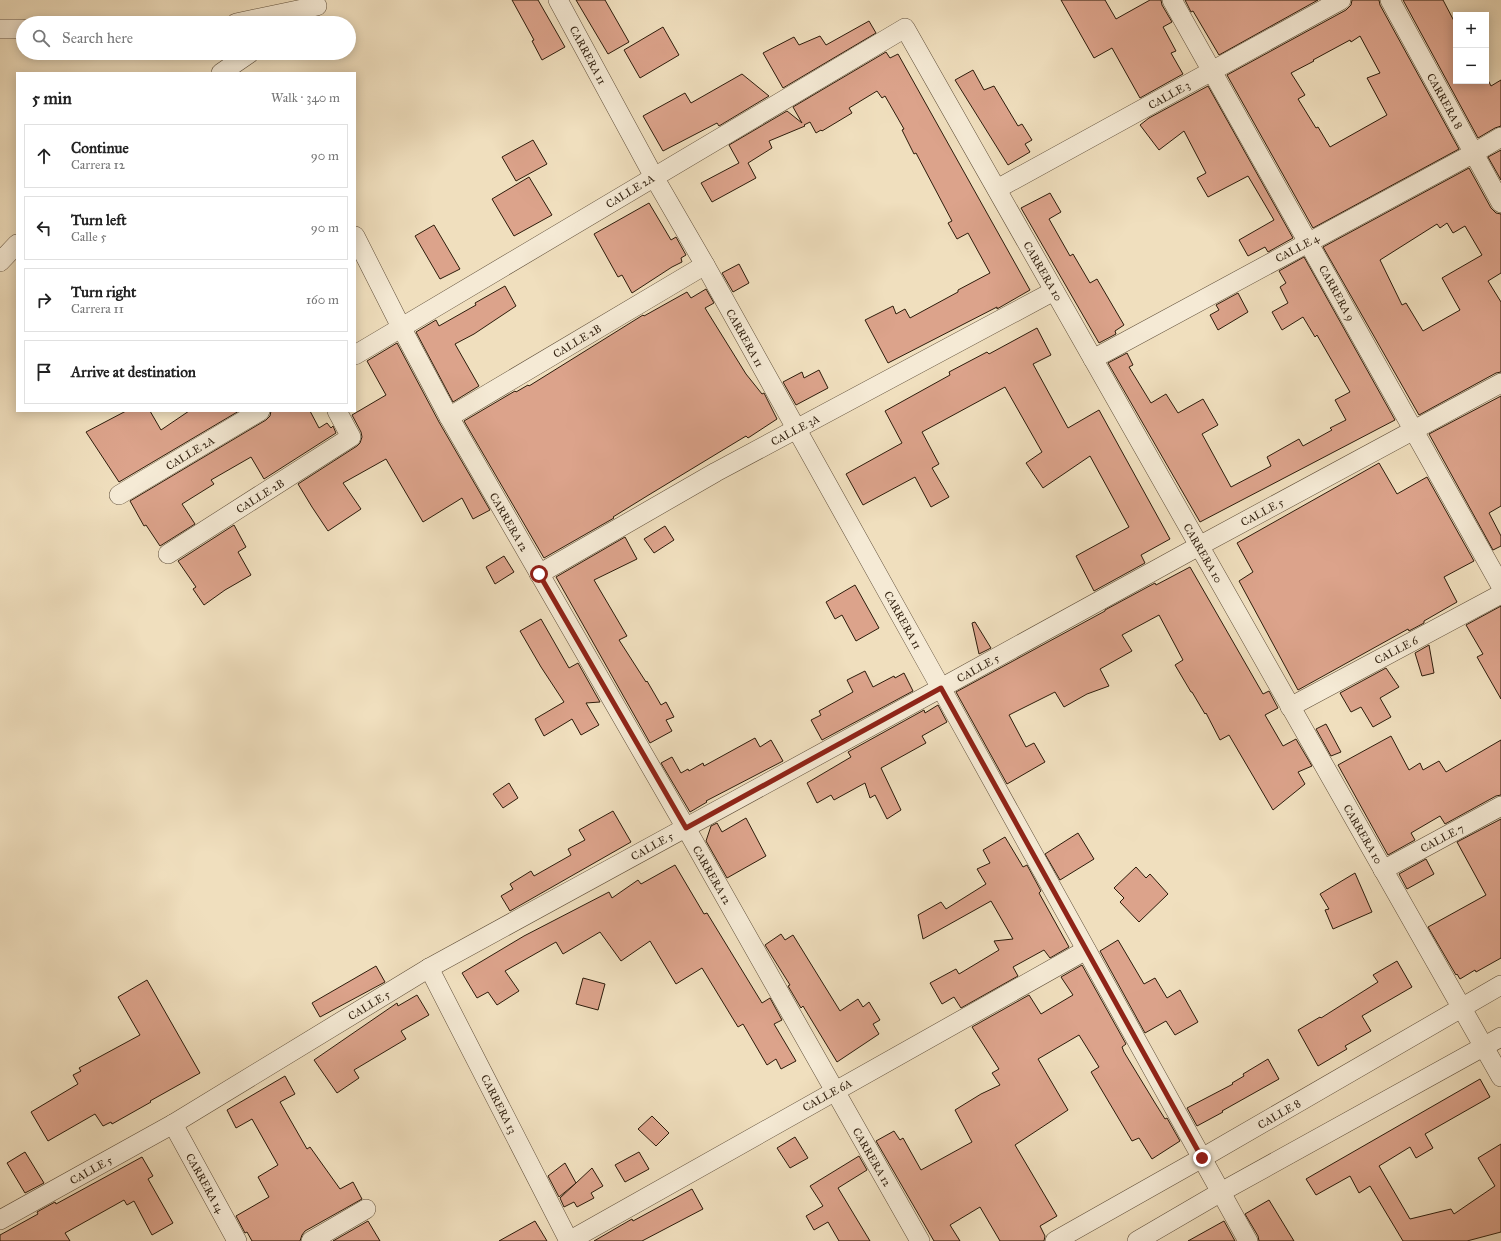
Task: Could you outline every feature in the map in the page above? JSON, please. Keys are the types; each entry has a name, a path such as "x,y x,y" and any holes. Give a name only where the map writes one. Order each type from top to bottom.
{"street":[{"name":"CARRERA 11","path":"558,0 654,177 705,265 1248,1241"},
{"name":"CARRERA 9","path":"1172,0 1501,586"},
{"name":"CALLE 3","path":"997,190 1341,0"},
{"name":"CARRERA 8","path":"1390,0 1501,203"},
{"path":"266,16 323,3"},
{"path":"303,16 323,3"},
{"name":"CALLE 2A","path":"356,354 905,28"},
{"name":"CARRERA 10","path":"905,28 1501,1077"},
{"path":"0,29 16,29"},
{"path":"222,72 240,60"},
{"name":"CALLE 4","path":"1093,359 1501,137"},
{"name":"CARRERA 12","path":"356,238 401,328 449,417 686,828 920,1241"},
{"path":"0,262 16,245"},
{"name":"CALLE 2B","path":"449,417 705,265"},
{"name":"CALLE 3A","path":"539,574 716,472 1054,291"},
{"name":"CALLE 5","path":"0,1220 173,1124 429,968 1199,546 1501,383"},
{"name":"CALLE 2A","path":"119,495 258,412"},
{"name":"CALLE 2B","path":"168,554 351,438 338,412"},
{"name":"CALLE 6","path":"1290,707 1501,594"},
{"name":"CALLE 7","path":"1383,870 1501,806"},
{"name":"CALLE 6A","path":"569,1241 1086,950"},
{"name":"CARRERA 13","path":"429,968 569,1241"},
{"name":"CALLE 8","path":"1055,1241 1501,985"},
{"path":"1137,1241 1221,1192 1501,1037"},
{"name":"CARRERA 14","path":"173,1124 237,1241"},
{"path":"311,1241 366,1209"}],"building":[{"path":"512,0 538,0 565,47 542,60 532,41 534,40"},
{"path":"576,0 605,0 629,42 608,54"},
{"path":"1061,0 1105,0 1116,19 1150,0 1161,0 1162,5 1172,22 1163,27 1176,51 1171,53 1183,74 1140,98 1112,48 1094,58"},
{"path":"1185,0 1318,0 1219,55 1193,11 1191,12"},
{"path":"1352,0 1379,0 1380,5 1459,149 1313,228 1227,75 1346,10 1351,5","holes":["1360,36 1380,73 1367,78 1387,115 1330,147 1298,99 1305,95 1291,73 1350,40 1351,42"]},
{"path":"1403,0 1443,0 1453,19 1453,84 1489,84 1489,82 1491,86 1501,80 1501,126 1478,138"},
{"path":"869,21 876,33 783,88 763,53 794,37 799,45 820,36 826,45"},
{"path":"663,27 679,55 640,78 624,50"},
{"path":"886,52 890,58 898,54 1030,290 997,309 997,307 888,363 865,320 893,306 896,314 905,309 910,318 990,273 968,233 957,239 948,223 952,221 916,153 914,154 902,130 904,129 885,96 882,98 877,91 849,108 852,113 822,131 821,130 816,133 810,122 804,125 805,126 769,141 772,148 748,163 756,178 712,202 701,183 739,163 729,145 787,111 802,123 793,107"},
{"path":"973,70 984,90 994,86 1018,126 1022,124 1032,140 1025,144 1030,152 1008,165 955,80"},
{"path":"742,74 769,96 719,126 717,123 663,151 643,116 685,93 691,103"},
{"path":"1208,86 1293,238 1268,252 1265,247 1248,256 1239,240 1274,220 1248,176 1208,197 1197,178 1206,173 1184,131 1159,150 1140,125 1149,118"},
{"path":"533,140 547,164 516,181 502,157"},
{"path":"1501,150 1501,180 1488,157"},
{"path":"1469,168 1491,208 1496,213 1501,214 1501,273 1488,281 1501,302 1501,372 1496,373 1419,415 1323,247","holes":["1447,223 1453,233 1465,226 1482,255 1442,278 1460,310 1423,331 1406,303 1402,305 1380,260 1437,224 1440,228"]},
{"path":"529,177 552,215 514,236 492,199"},
{"path":"1050,193 1061,212 1049,219 1070,256 1073,254 1090,283 1097,279 1124,325 1115,331 1116,334 1099,343 1021,208"},
{"path":"649,203 671,240 676,237 686,255 681,258 682,262 632,293 622,275 618,277 594,234"},
{"path":"434,225 460,269 440,279 415,236"},
{"path":"1304,257 1395,420 1200,522 1108,363 1127,353 1133,365 1129,367 1151,403 1166,394 1178,413 1203,399 1218,425 1202,434 1231,487 1271,466 1267,457 1299,439 1303,446 1332,430 1330,428 1346,420 1335,400 1350,392 1317,335 1315,337 1303,317 1282,330 1272,312 1288,303 1280,287 1286,283 1279,271"},
{"path":"739,264 749,283 733,292 722,273"},
{"path":"505,286 516,306 474,334 455,344 479,386 453,402 416,332 436,320 439,326 476,305 475,303"},
{"path":"706,289 714,303 705,308 746,374 762,394 764,393 777,419 748,438 746,436 647,496 613,517 614,518 544,558 464,421 515,391 516,392 528,385 529,386 643,315 644,316 687,292 691,298"},
{"path":"1238,293 1248,312 1218,330 1210,315 1219,310 1216,305"},
{"path":"1037,328 1051,355 1033,364 1068,428 1099,410 1170,539 1141,555 1145,563 1094,591 1076,556 1129,527 1090,456 1043,488 1026,463 1042,452 1005,387 922,432 939,464 932,468 949,497 931,507 915,477 863,505 846,474 902,443 885,411 950,375 949,372 987,352 989,354"},
{"path":"397,343 439,422 490,510 473,519 462,498 423,522 386,459 343,483 361,509 328,531 298,484 360,443 362,437 361,432 352,415 386,395 367,361"},
{"path":"819,370 828,388 796,405 783,382 802,372 804,378"},
{"path":"1501,396 1501,506 1489,513 1501,536 1501,546 1493,550 1429,434"},
{"path":"124,412 151,412 161,430 188,412 237,412 119,482 86,432"},
{"path":"271,412 311,412 319,428 327,423 331,428 333,426 336,433 264,479 251,457 211,480 214,484 182,504 195,524 160,546 146,525 144,526 130,501 266,420 270,416"},
{"path":"1379,463 1397,494 1427,477 1474,561 1444,577 1457,602 1424,621 1424,623 1409,631 1408,629 1298,690 1239,581 1253,572 1237,543"},
{"path":"234,525 246,547 238,552 251,575 225,590 204,605 193,589 196,587 178,561"},
{"path":"665,526 674,540 654,553 644,539"},
{"path":"625,537 637,559 594,580 627,636 619,640 646,682 647,681 661,705 666,702 674,717 666,720 672,731 650,743 556,577"},
{"path":"504,556 514,572 495,584 486,567"},
{"path":"1190,567 1263,694 1269,691 1278,708 1265,715 1283,746 1296,739 1312,766 1298,772 1305,784 1273,810 1229,735 1220,740 1206,713 1205,714 1175,665 1183,660 1159,615 1122,635 1132,651 1100,669 1109,686 1087,694 1064,707 1055,692 1009,715 1026,747 1034,743 1045,762 1007,784 956,692 1155,583 1156,585"},
{"path":"855,585 879,628 856,641 842,615 835,619 826,602"},
{"path":"1501,606 1501,699 1477,657 1483,654 1466,625"},
{"path":"541,619 569,668 578,663 600,702 586,703 599,725 581,735 572,719 544,736 535,719 564,702 520,631"},
{"path":"975,622 991,648 979,654 972,623"},
{"path":"1429,645 1434,673 1422,676 1415,653"},
{"path":"1386,668 1399,687 1380,698 1391,717 1373,727 1361,707 1351,712 1340,693"},
{"path":"865,671 873,687 894,676 895,678 904,673 913,691 822,740 811,720 821,715 819,711 853,692 847,680"},
{"path":"938,705 947,722 922,736 926,743 881,768 901,810 887,819 875,795 870,798 865,783 834,800 831,795 817,803 807,783 851,757 848,752 924,710 925,713"},
{"path":"1326,724 1341,752 1331,756 1316,729"},
{"path":"1391,736 1409,770 1420,763 1423,770 1439,761 1446,772 1501,740 1501,795 1496,796 1445,824 1440,816 1411,833 1415,840 1388,855 1338,765"},
{"path":"755,738 760,747 771,740 783,761 706,801 707,802 690,812 661,763 672,757 681,773 688,769 689,771 703,763 704,766"},
{"path":"509,783 518,798 503,808 493,794"},
{"path":"613,811 631,842 510,911 501,896 513,889 510,884 531,871 534,876 571,855 568,849 585,840 579,830"},
{"path":"746,818 766,856 727,878 706,841 711,826 717,823 722,832"},
{"path":"1501,819 1501,958 1460,979 1457,974 1456,975 1428,927 1486,895 1457,842"},
{"path":"1078,833 1094,859 1060,880 1045,854"},
{"path":"1005,837 1023,867 1027,865 1041,891 1039,893 1069,947 1050,958 1044,950 1013,967 1018,976 961,1008 954,997 942,1004 930,983 956,969 959,974 999,950 994,941 1013,939 991,901 923,939 918,915 941,902 946,909 986,884 977,869 990,863 983,850"},
{"path":"1426,859 1434,874 1407,889 1399,874"},
{"path":"675,865 704,914 707,913 762,1003 770,998 782,1020 774,1024 796,1061 781,1069 776,1059 767,1065 743,1024 738,1027 702,968 676,984 650,941 621,961 600,932 563,954 556,942 505,971 519,991 497,1005 488,992 477,998 462,973 524,936 609,892 612,898 638,880 641,884"},
{"path":"1136,867 1146,878 1150,874 1168,894 1139,922 1120,902 1124,898 1114,888"},
{"path":"1355,873 1372,912 1333,929 1325,910 1329,909 1320,894"},
{"path":"781,934 785,940 793,935 840,1011 858,999 863,1007 869,1002 880,1020 873,1024 879,1034 837,1062 803,1006 801,1008 788,986 790,985 765,945"},
{"path":"1118,940 1144,984 1155,978 1167,998 1180,990 1198,1022 1175,1035 1166,1021 1145,1033 1100,951"},
{"path":"1397,961 1412,987 1362,1016 1371,1031 1345,1046 1347,1049 1318,1066 1298,1030 1320,1017 1321,1018 1378,982 1373,975"},
{"path":"1082,965 1126,1044 1122,1047 1124,1052 1165,1119 1167,1118 1180,1141 1152,1159 1139,1138 1132,1141 1091,1072 1099,1067 1079,1035 1038,1059 1068,1110 1015,1145 1057,1216 1040,1226 1045,1236 1044,1241 1000,1241 980,1207 950,1225 960,1241 934,1241 876,1141 894,1131 900,1140 903,1138 921,1170 972,1142 955,1110 981,1094 1000,1085 992,1073 999,1069 972,1027 1029,995 1041,1014 1073,995 1061,977"},
{"path":"376,966 385,982 320,1017 312,1003"},
{"path":"583,978 605,984 598,1010 576,1004"},
{"path":"147,980 200,1073 112,1124 111,1122 103,1126 95,1114 48,1141 31,1112 78,1084 73,1075 81,1071 79,1068 140,1035 118,997"},
{"path":"417,995 429,1015 401,1031 406,1039 354,1070 359,1078 337,1093 314,1060 397,1003 398,1006"},
{"path":"1268,1059 1279,1079 1197,1126 1187,1108 1233,1084 1232,1083 1244,1076 1243,1074"},
{"path":"285,1076 295,1094 280,1102 307,1149 310,1147 340,1189 353,1182 362,1199 305,1231 300,1241 252,1241 247,1232 245,1233 236,1216 269,1197 258,1177 278,1165 252,1119 236,1128 227,1110"},
{"path":"1480,1079 1490,1097 1425,1134 1433,1148 1416,1158 1410,1147 1379,1166 1410,1219 1451,1209 1454,1214 1495,1186 1478,1158 1501,1144 1501,1232 1467,1241 1403,1241 1370,1186 1359,1193 1350,1176 1316,1195 1306,1179"},
{"path":"652,1116 669,1133 656,1146 638,1129"},
{"path":"795,1137 808,1158 790,1168 777,1148"},
{"path":"25,1152 44,1183 25,1193 7,1163"},
{"path":"639,1152 649,1169 625,1182 615,1165"},
{"path":"859,1156 867,1170 838,1188 870,1241 839,1241 828,1222 814,1230 806,1216 823,1206 810,1186"},
{"path":"142,1157 153,1176 148,1179 173,1223 152,1235 134,1201 127,1205 124,1200 65,1233 70,1241 0,1241 0,1235 38,1214 37,1212 55,1202 56,1204"},
{"path":"565,1163 576,1183 559,1197 548,1176"},
{"path":"592,1168 603,1186 591,1193 594,1198 577,1207 574,1202 564,1207 560,1198"},
{"path":"692,1189 703,1209 642,1241 594,1241 632,1219 633,1221"},
{"path":"1269,1200 1294,1241 1259,1241 1258,1236 1245,1214"},
{"path":"368,1221 380,1241 333,1241"},
{"path":"535,1221 547,1241 499,1241"},
{"path":"1224,1221 1235,1241 1188,1241"}],"route":[{"path":"539,574 686,828 941,688 1202,1158"}]}
